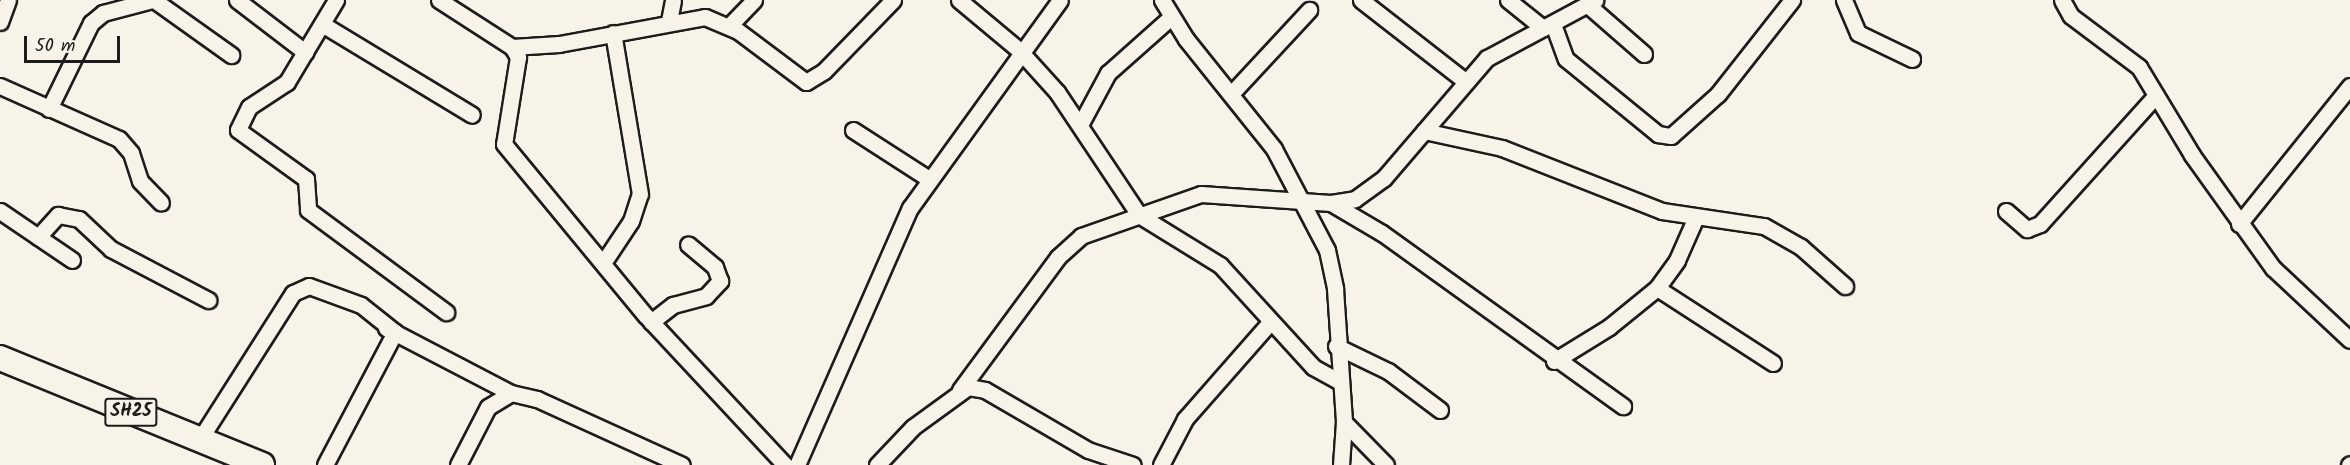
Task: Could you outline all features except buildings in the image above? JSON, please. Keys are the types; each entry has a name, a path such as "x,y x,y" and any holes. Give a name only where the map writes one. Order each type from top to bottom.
{"main road":[{"name":"SH25","path":"0,358 200,439 220,457 262,465"}],"street":[{"path":"0,22 8,0"},
{"path":"49,109 91,23 103,13 153,0 231,55"},
{"path":"237,0 305,52"},
{"path":"336,0 282,88 243,114 238,130 306,179 308,210 446,312"},
{"path":"439,0 512,47 705,17 729,26 806,82 824,71 893,0"},
{"path":"669,21 673,0"},
{"path":"729,26 754,0"},
{"path":"959,0 1019,50 1080,125 1139,215 1220,265 1313,367 1338,381"},
{"path":"797,465 897,230 929,179 1019,50 1060,0"},
{"path":"1162,0 1171,17 1231,94 1303,197 1331,263 1338,381 1344,422 1341,465"},
{"path":"1361,0 1465,81"},
{"path":"1508,0 1548,26 1566,59 1658,134 1671,136 1718,94 1792,0"},
{"path":"1844,0 1858,33 1912,59"},
{"path":"2061,0 2071,16 2139,67 2239,224 2273,268 2350,340"},
{"path":"1331,203 1368,192 1425,131 1486,58 1592,3 1644,54"},
{"path":"1231,94 1309,10"},
{"path":"1080,125 1108,73 1171,17"},
{"path":"322,24 472,115"},
{"path":"603,263 631,221 640,194 613,33"},
{"path":"512,47 517,69 504,144 651,322 785,465"},
{"path":"0,86 127,146 140,182 161,203"},
{"path":"2239,224 2350,86"},
{"path":"2006,211 2027,229 2040,224 2156,95"},
{"path":"853,130 929,179"},
{"path":"1425,131 1502,148 1643,205 1695,217 1744,220 1776,231 1845,286"},
{"path":"877,465 960,390 1070,244 1139,215 1201,194 1303,197 1331,203 1382,233 1554,361 1623,406"},
{"path":"0,211 72,260"},
{"path":"38,237 58,215 78,219 111,249 208,300"},
{"path":"1554,361 1610,327 1657,288 1677,260 1695,217"},
{"path":"651,322 672,305 706,296 720,281 715,267 688,244"},
{"path":"200,439 293,293 309,286 361,305 395,332"},
{"path":"1657,288 1773,363"},
{"path":"373,321 512,393 537,399 682,465"},
{"path":"1161,465 1185,419 1271,321"},
{"path":"325,465 395,332"},
{"path":"1336,346 1388,371 1440,410"},
{"path":"960,390 985,390 1089,450 1133,465"},
{"path":"458,465 488,407 512,393"},
{"path":"1344,422 1386,465"}]}
